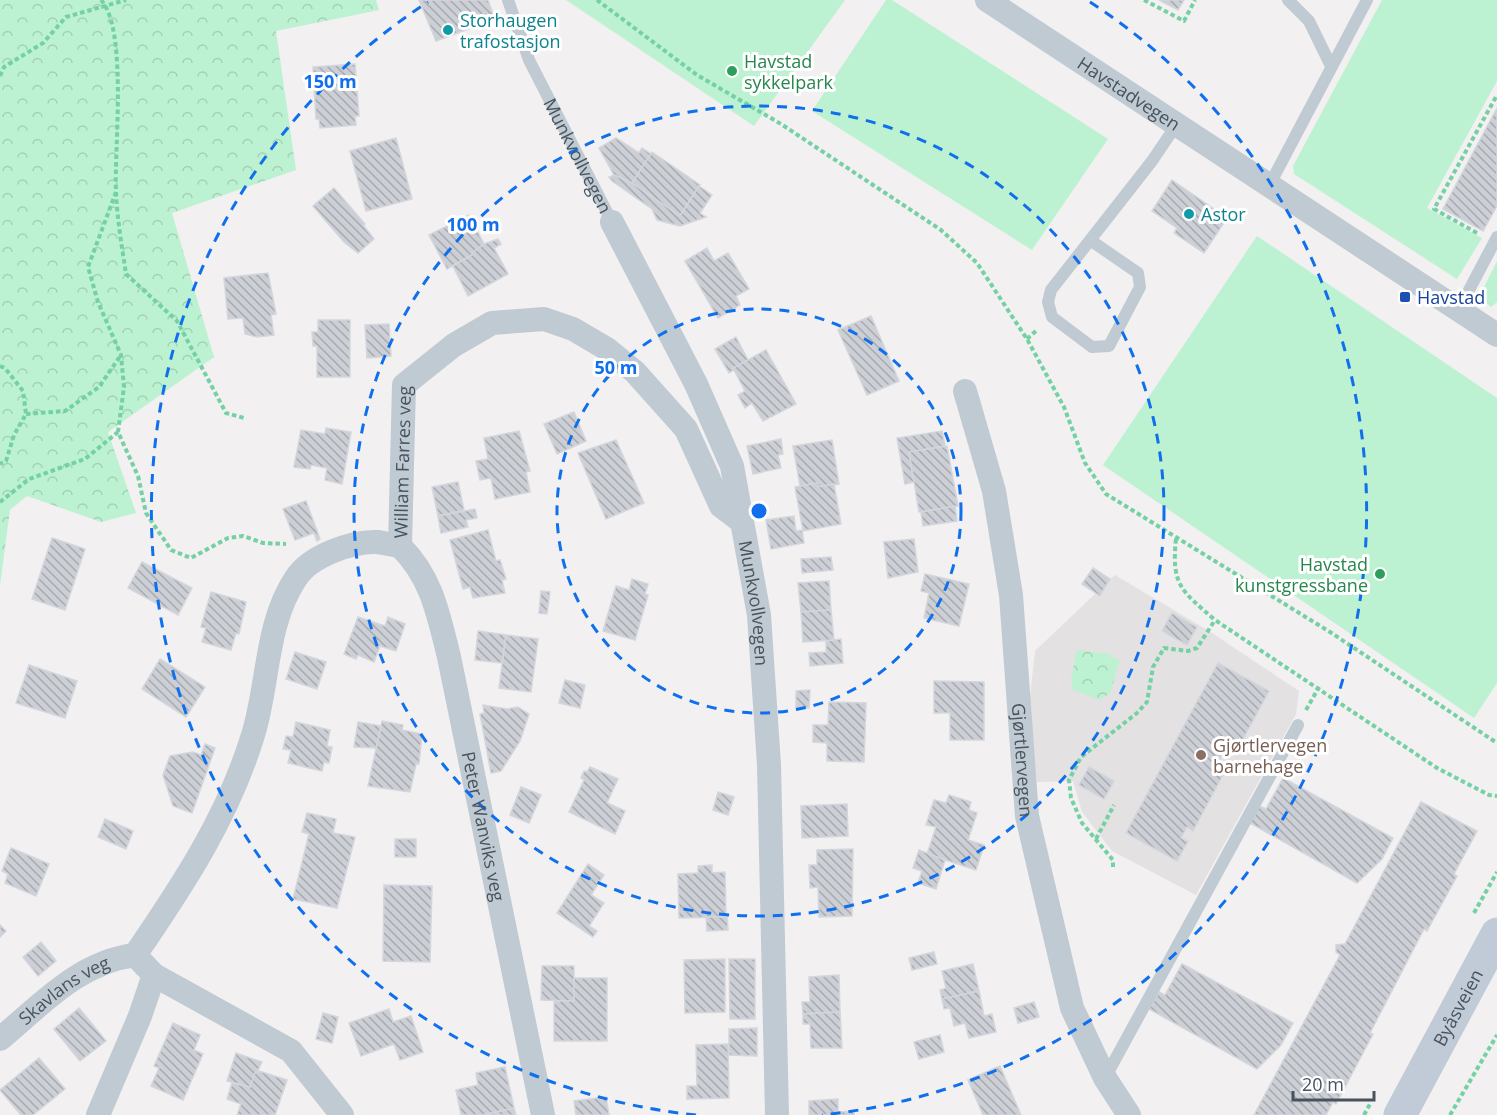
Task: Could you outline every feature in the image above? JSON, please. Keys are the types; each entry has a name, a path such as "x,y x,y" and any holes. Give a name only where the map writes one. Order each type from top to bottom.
{"main road":[{"name":"Byåsveien","path":"1400,1115 1497,934"}],"street":[{"name":"Havstadvegen","path":"987,0 1497,335"},
{"name":"Munkvollvegen","path":"612,222 691,374 732,466 759,615 769,765 777,1115"},
{"name":"William Farres veg","path":"135,955 215,831 236,787 254,733 276,622 296,577 316,561 347,547 376,542 399,546 404,385 454,345 492,322 544,319 573,329 607,350 635,372 686,429 721,506 742,522"},
{"name":"Gjørtlervegen","path":"964,391 994,491 1011,595 1027,816 1072,1008 1105,1078 1129,1115"},
{"name":"Peter Wanviks veg","path":"399,546 418,564 434,599 449,657 543,1115"},
{"path":"135,955 154,975 291,1051 342,1115"},
{"name":"Skavlans veg","path":"0,1039 82,972 101,962 135,955"},
{"path":"98,1115 140,1016 154,975"}],"lane":[{"name":"Munkvollvegen","path":"508,0 529,60 612,222"},
{"path":"1288,0 1309,21 1331,66"},
{"path":"1269,186 1367,0"},
{"path":"1090,240 1138,273 1140,287 1109,346 1092,347 1052,316 1048,302 1051,290 1177,124"},
{"path":"1458,311 1495,240"},
{"path":"1105,1078 1298,725"}],"path":[{"path":"101,0 107,7 116,53 116,192 126,274 177,321 226,412 244,418"},
{"path":"0,76 4,67 43,43 66,17 126,0"},
{"path":"597,0 697,75 781,124 941,230 977,263 1027,339 1064,407 1085,463 1106,494 1330,632 1497,743"},
{"path":"1144,0 1184,21 1195,0"},
{"path":"1495,240 1434,209 1497,95"},
{"path":"116,192 88,267 98,302 122,355 124,387 118,432 138,476 146,513 171,550 191,558 228,538 243,536 263,543 286,544"},
{"path":"26,414 65,411 99,387 122,355"},
{"path":"0,366 5,368 23,392 26,414 14,435 6,461 0,464"},
{"path":"0,502 29,479 86,459 118,432"},
{"path":"1176,539 1173,566 1178,584 1215,620 1437,768 1489,795 1497,796"},
{"path":"1113,867 1113,860 1082,823 1071,798 1069,780 1073,769 1081,757 1137,713 1147,702 1153,667 1164,648 1188,651 1197,648 1215,620"},
{"path":"1096,839 1114,805"},
{"path":"1450,1115 1496,1042 1497,1035"}],"shaded area":[{"path":"1115,575 1209,631 1299,691 1296,714 1196,895 1112,851 1082,812 1073,781 1037,782 1029,706 1035,651"}],"green space":[{"path":"0,0 376,0 379,10 276,31 296,170 172,213 214,357 108,432 136,513 101,522 27,496 10,510 0,585"},
{"name":"Havstad sykkelpark","path":"566,0 845,0 754,126"},
{"path":"886,0 892,0 1108,139 1032,250 812,111"},
{"path":"1382,0 1497,0 1497,81 1427,208 1482,238 1457,279 1294,174 1293,166"},
{"name":"Havstad kunstgressbane","path":"1257,236 1497,398 1497,683 1474,718 1103,465"},
{"path":"1497,261 1497,302 1491,307 1479,297"},
{"path":"1077,650 1111,654 1110,657 1120,660 1110,693 1100,700 1073,690 1071,679"}],"building":[{"name":"Storhaugen trafostasjon","path":"419,0 488,0 495,19 436,41"},
{"path":"1159,0 1184,0 1178,10"},
{"path":"355,64 359,116 355,116 356,125 320,128 319,119 316,119 313,67"},
{"path":"1497,108 1497,206 1483,231 1443,209"},
{"path":"396,138 412,199 366,211 350,151"},
{"path":"616,138 639,153 642,148 651,154 632,183 614,175 599,148"},
{"path":"652,152 700,185 680,216 632,183"},
{"path":"614,175 632,183 680,216 699,186 712,195 700,213 706,217 680,226 657,220 652,209 612,181 609,177"},
{"name":"Astor","path":"1172,180 1227,218 1204,253 1174,233 1177,228 1152,211"},
{"path":"334,188 365,224 363,225 374,239 358,253 344,242 313,206"},
{"path":"469,215 484,244 472,255 447,269 429,235"},
{"path":"498,239 501,244 494,248 508,274 468,296 453,266 472,255 484,244"},
{"path":"707,248 714,261 728,253 749,289 736,296 740,305 718,318 685,261"},
{"path":"268,273 276,314 271,315 274,335 257,337 245,334 243,318 228,319 224,278"},
{"path":"871,316 899,381 867,395 838,330"},
{"path":"318,320 350,320 350,377 317,377 317,346 313,346 312,332 318,332"},
{"path":"389,324 391,356 367,358 365,325"},
{"path":"736,337 748,360 729,373 715,349"},
{"path":"766,350 796,404 763,421 752,403 745,408 738,395 745,391 733,368"},
{"path":"574,412 586,441 557,454 544,424"},
{"path":"326,428 351,432 342,484 325,480 327,468 311,465 310,469 294,467 301,430 325,434"},
{"path":"519,431 530,471 526,472 530,492 495,499 491,478 480,480 476,461 488,459 484,438"},
{"path":"942,431 945,446 909,452 914,482 905,484 897,438"},
{"path":"781,439 783,454 778,455 781,468 753,474 747,446"},
{"path":"616,440 644,503 606,519 578,453"},
{"path":"832,440 839,484 818,487 817,483 800,486 793,446"},
{"path":"947,446 958,506 919,512 909,452"},
{"path":"458,482 464,510 438,516 432,487"},
{"path":"817,483 818,487 834,484 841,524 803,531 795,487"},
{"path":"306,501 320,539 317,541 314,533 295,540 283,509"},
{"path":"955,506 957,521 923,526 921,512"},
{"path":"475,509 477,518 466,520 468,527 441,533 438,516"},
{"path":"794,516 796,531 802,530 804,543 771,549 766,520"},
{"path":"488,530 496,561 500,560 506,579 502,580 505,593 473,598 470,587 463,589 450,540"},
{"path":"52,538 85,549 65,610 32,599"},
{"path":"914,539 918,572 888,578 884,542"},
{"path":"831,557 833,570 802,573 801,559"},
{"path":"142,562 192,588 178,615 128,588"},
{"path":"1093,568 1110,579 1100,596 1082,584"},
{"path":"925,574 969,584 959,626 924,618 929,593 921,591"},
{"path":"632,579 648,584 645,594 648,595 635,640 603,631 616,586 629,590"},
{"path":"829,581 831,610 801,612 798,583"},
{"path":"541,591 550,592 547,614 539,613"},
{"path":"211,592 246,602 239,634 236,633 231,650 202,642 206,628 201,627"},
{"path":"831,610 834,640 803,642 801,612"},
{"path":"1172,613 1197,627 1187,645 1162,631"},
{"path":"358,617 385,626 388,617 405,624 396,651 380,646 374,662 358,655 356,659 344,654"},
{"path":"478,631 506,635 502,663 475,660"},
{"path":"506,635 538,639 531,692 499,688"},
{"path":"841,639 843,663 810,666 809,653 826,652 826,641"},
{"path":"295,652 326,662 317,689 286,679"},
{"path":"160,659 205,687 186,717 142,689"},
{"path":"1218,663 1269,691 1236,752 1226,747 1217,764 1226,769 1193,831 1187,827 1181,838 1188,841 1177,861 1126,833"},
{"path":"29,665 77,681 65,718 16,703"},
{"path":"565,680 585,685 580,708 559,703"},
{"path":"934,681 984,682 984,740 950,740 950,713 934,713"},
{"path":"810,690 809,708 796,707 796,691"},
{"path":"829,702 866,703 864,762 827,761 827,743 813,742 813,725 828,725"},
{"path":"483,705 507,709 518,707 529,714 520,741 501,771 491,773 480,714 484,713"},
{"path":"382,721 403,725 402,730 422,734 419,764 416,764 410,792 368,786"},
{"path":"296,722 330,730 327,746 332,747 329,763 324,762 322,771 288,763 291,750 283,749 286,736 293,737"},
{"path":"358,722 381,726 376,748 354,747"},
{"path":"205,744 215,748 192,813 173,806 163,775 170,756 193,752 201,755"},
{"path":"590,767 618,779 607,803 625,811 615,834 569,812 584,780 581,778 584,771 587,772"},
{"path":"1089,767 1114,781 1104,799 1079,785"},
{"path":"1283,778 1393,838 1382,859 1357,883 1250,823 1259,806 1266,809"},
{"path":"521,787 541,795 529,823 510,815"},
{"path":"718,792 734,797 728,815 713,810"},
{"path":"949,795 971,802 969,810 977,813 968,840 984,845 976,870 927,854 936,827 926,825 934,800 946,803"},
{"path":"1421,802 1477,831 1454,874 1457,876 1427,931 1424,929 1336,1104 1333,1102 1326,1115 1254,1115 1340,955 1336,952 1336,945 1345,944"},
{"path":"847,804 848,836 802,838 801,806"},
{"path":"307,813 336,819 333,833 355,837 337,908 293,899 309,834 302,832"},
{"path":"105,819 133,831 126,849 98,837"},
{"path":"395,839 416,839 416,857 395,857"},
{"path":"11,848 49,864 36,896 5,883 8,874 2,871"},
{"path":"853,849 852,916 819,917 818,887 810,888 809,865 817,865 817,850"},
{"path":"919,850 945,860 936,889 918,883 922,871 913,868"},
{"path":"588,864 604,875 591,895 604,903 589,926 597,931 593,937 557,913"},
{"path":"712,865 712,873 725,872 726,917 679,918 678,874 698,873 698,866"},
{"path":"384,885 432,886 430,962 383,961"},
{"path":"727,914 728,930 707,931 706,917 726,917"},
{"path":"0,925 6,931 0,937"},
{"path":"41,942 56,961 38,976 23,957"},
{"path":"934,952 937,964 912,970 909,958"},
{"path":"725,959 725,1012 685,1013 684,960"},
{"path":"729,959 755,959 755,1019 730,1019"},
{"path":"973,964 979,991 942,999 940,990 946,988 942,971"},
{"path":"1182,964 1293,1023 1281,1045 1257,1069 1149,1009 1159,992 1165,995"},
{"path":"542,966 574,966 574,1001 541,1000"},
{"path":"839,975 840,1012 803,1014 802,1002 810,1002 809,977"},
{"path":"574,978 607,978 607,1041 554,1041 554,1001 574,1001"},
{"path":"979,991 984,1016 992,1014 996,1032 969,1038 965,1023 954,1026 950,1008 944,1009 942,999"},
{"path":"1034,1002 1039,1017 1018,1023 1014,1008"},
{"path":"79,1008 106,1041 80,1061 54,1029"},
{"path":"389,1009 393,1022 411,1016 423,1052 400,1060 394,1044 361,1056 349,1023"},
{"path":"840,1012 842,1048 811,1048 810,1024 803,1024 803,1014"},
{"path":"323,1013 338,1017 332,1043 316,1039"},
{"path":"173,1023 200,1035 194,1050 203,1054 183,1100 151,1086 159,1068 154,1066"},
{"path":"757,1028 757,1056 729,1055 729,1029"},
{"path":"940,1035 944,1052 919,1059 914,1042"},
{"path":"728,1044 729,1098 687,1099 687,1086 697,1086 696,1045"},
{"path":"236,1053 262,1062 250,1087 227,1081"},
{"path":"39,1058 65,1089 33,1115 21,1115 0,1090"},
{"path":"1000,1066 1021,1115 983,1115 968,1080"},
{"path":"505,1067 514,1108 483,1115 461,1115 456,1090 478,1085 476,1073"},
{"path":"259,1071 287,1080 275,1115 237,1115 241,1104 227,1099 232,1083 250,1087 255,1073"},
{"path":"606,1097 609,1115 576,1115 574,1101"},
{"path":"838,1099 838,1112 854,1111 854,1115 809,1115 809,1101"},
{"path":"514,1108 516,1115 483,1115"}],"place":[{"name":"Storhaugen trafostasjon","path":"448,30"},
{"name":"Havstad sykkelpark","path":"732,71"},
{"name":"Astor","path":"1189,214"},
{"name":"Havstad","path":"1405,297"},
{"name":"Havstad kunstgressbane","path":"1380,574"},
{"name":"Gjørtlervegen barnehage","path":"1201,755"}]}
